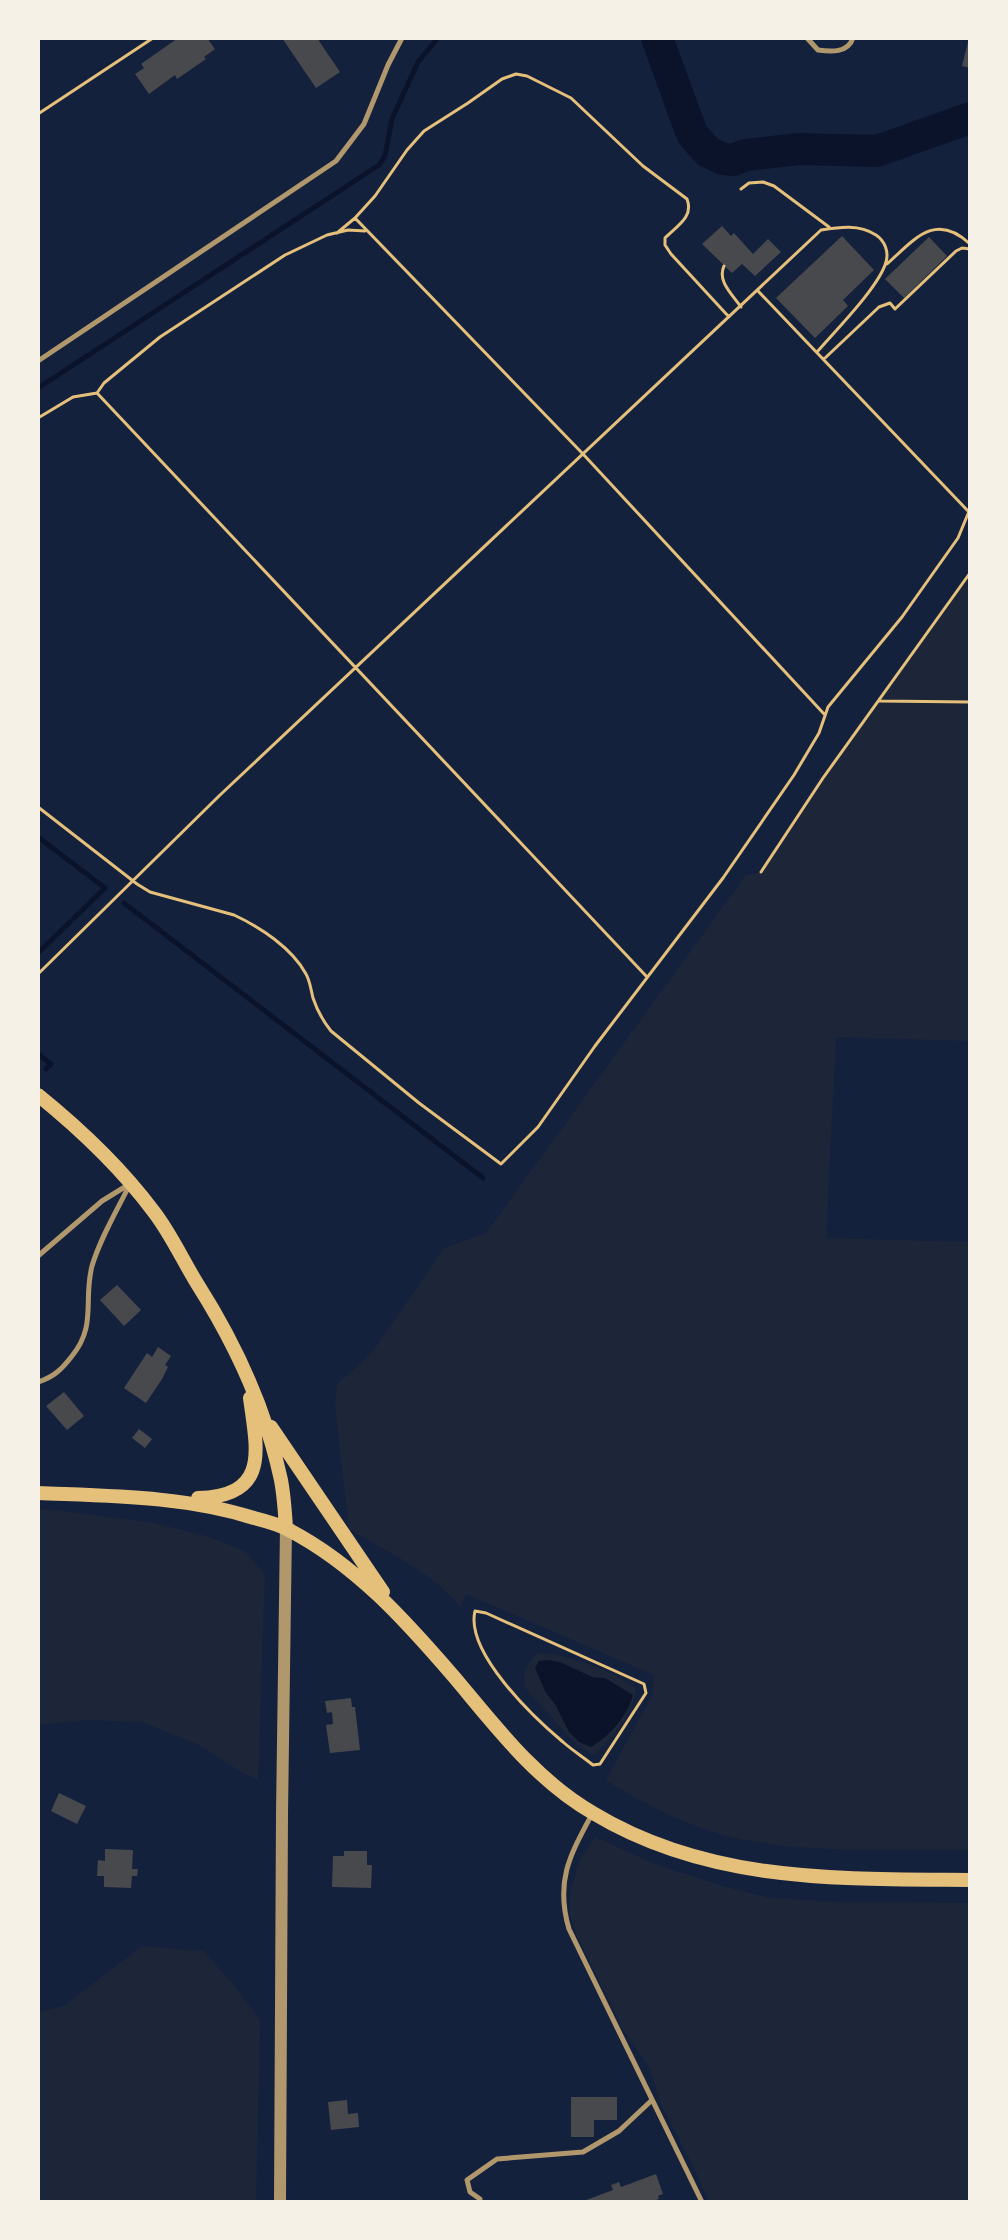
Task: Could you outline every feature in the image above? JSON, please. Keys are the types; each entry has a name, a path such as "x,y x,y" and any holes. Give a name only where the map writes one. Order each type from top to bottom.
{"main road":[{"path":"38,1095 87,1139 154,1212 230,1337 264,1417 282,1482 286,1528"},
{"path":"160,1500 228,1494 241,1487 250,1477 257,1449 247,1374"},
{"path":"264,1417 397,1612"},
{"path":"38,1493 160,1500 230,1510 286,1528 359,1577 397,1612 531,1767 563,1794 630,1832 675,1850 744,1869 842,1878 970,1880"}],"street":[{"path":"280,2202 286,1528"}],"lane":[{"path":"38,361 336,161 364,124 402,38"},
{"path":"807,38 818,50 830,52 851,44 853,38"},
{"path":"38,1256 102,1201 130,1184"},
{"path":"38,1382 59,1372 86,1335 92,1267 130,1184"},
{"path":"592,1813 570,1854 563,1909 569,1929 702,2202"},
{"path":"480,2199 470,2192 467,2180 497,2159 583,2152 619,2131 652,2100"}],"path":[{"path":"38,114 153,38"},
{"path":"337,233 375,196 412,144 431,125 502,79 512,74 523,75 571,98 643,166 687,199 689,213 665,238 665,245 729,317"},
{"path":"741,189 749,183 768,184 831,228"},
{"path":"355,218 583,454 825,715"},
{"path":"38,974 132,880 821,230 859,228 878,236 886,247 886,265"},
{"path":"38,418 73,397 97,393 104,383 160,337 270,263 295,249 337,233 356,229 369,232"},
{"path":"817,352 869,291 886,265 922,233 940,230 957,233 970,247"},
{"path":"824,359 879,307 890,303 895,309 956,251 970,247"},
{"path":"724,266 721,271 723,281 741,307"},
{"path":"38,807 150,892 243,918 282,946 307,975 314,1002 331,1031 419,1103 501,1164 538,1127 723,878 794,775 819,733 835,697 877,650 943,560 961,531 969,510 758,291"},
{"path":"97,393 647,977"},
{"path":"761,872 815,789 970,573"},
{"path":"879,701 970,702"},
{"path":"475,1611 486,1613 644,1684 646,1693 600,1764 595,1765 535,1717 503,1681 483,1653 474,1633 475,1611"}],"shaded area":[{"path":"970,573 970,1041 836,1037 826,1238 970,1242 970,1850 852,1850 763,1843 735,1838 685,1821 606,1780 653,1694 654,1675 466,1594 460,1607 423,1573 349,1529 335,1406 337,1384 376,1347 444,1248 486,1233 746,875 761,872 785,833"},
{"path":"38,1508 154,1523 206,1536 245,1551 265,1575 258,1780 199,1745 142,1722 87,1720 38,1725"},
{"path":"538,1653 574,1659 616,1676 635,1688 627,1714 595,1755 572,1739 527,1690 525,1671","holes":["535,1668 575,1668 630,1704 615,1726 569,1732"]},
{"path":"550,1660 592,1677 605,1678 633,1695 617,1725 591,1747 579,1742 569,1732 546,1693 535,1668 539,1661"},
{"path":"595,1837 657,1865 770,1898 970,1903 970,2202 709,2202 662,2107 649,2066 623,2030 569,1913 570,1892 580,1860"},
{"path":"142,1946 204,1951 260,2021 256,2202 38,2202 38,2012 64,2006"}],"building":[{"path":"178,38 207,38 215,49 177,79 175,75 149,94 135,74 144,68 141,64"},
{"path":"282,38 317,38 340,72 316,88"},
{"path":"970,38 970,68 962,66"},
{"path":"722,226 731,236 734,233 753,254 768,239 781,252 755,276 742,264 732,273 702,244"},
{"path":"842,236 874,270 843,300 848,306 815,338 776,298"},
{"path":"929,237 947,256 904,298 885,279"},
{"path":"117,1285 141,1310 124,1326 100,1300"},
{"path":"158,1347 171,1356 162,1379 146,1403 124,1388 147,1353 152,1357"},
{"path":"64,1392 84,1416 67,1430 46,1406"},
{"path":"139,1429 152,1439 145,1448 132,1438"},
{"path":"351,1698 352,1707 355,1707 360,1750 330,1753 326,1725 333,1724 332,1712 327,1713 325,1701"},
{"path":"59,1793 86,1806 77,1824 51,1811"},
{"path":"105,1849 133,1850 132,1869 138,1869 137,1876 132,1876 131,1888 104,1887 104,1876 97,1876 98,1860 105,1861"},
{"path":"344,1851 367,1851 367,1865 372,1865 371,1888 332,1887 333,1856 344,1856"},
{"path":"571,2097 617,2097 617,2120 594,2120 594,2137 571,2137"},
{"path":"347,2100 348,2114 358,2113 359,2127 331,2130 328,2102"},
{"path":"656,2174 663,2194 658,2196 659,2199 650,2202 581,2202 613,2190 611,2185 619,2182 621,2187"}],"waterway":[{"path":"38,388 379,165 385,156 392,119 418,62 438,38"},
{"path":"657,38 692,134 708,152 723,159 799,149 877,151 970,118"},
{"path":"38,837 105,888 38,953"},
{"path":"124,903 483,1178"},
{"path":"38,1054 51,1064 46,1069"}]}
